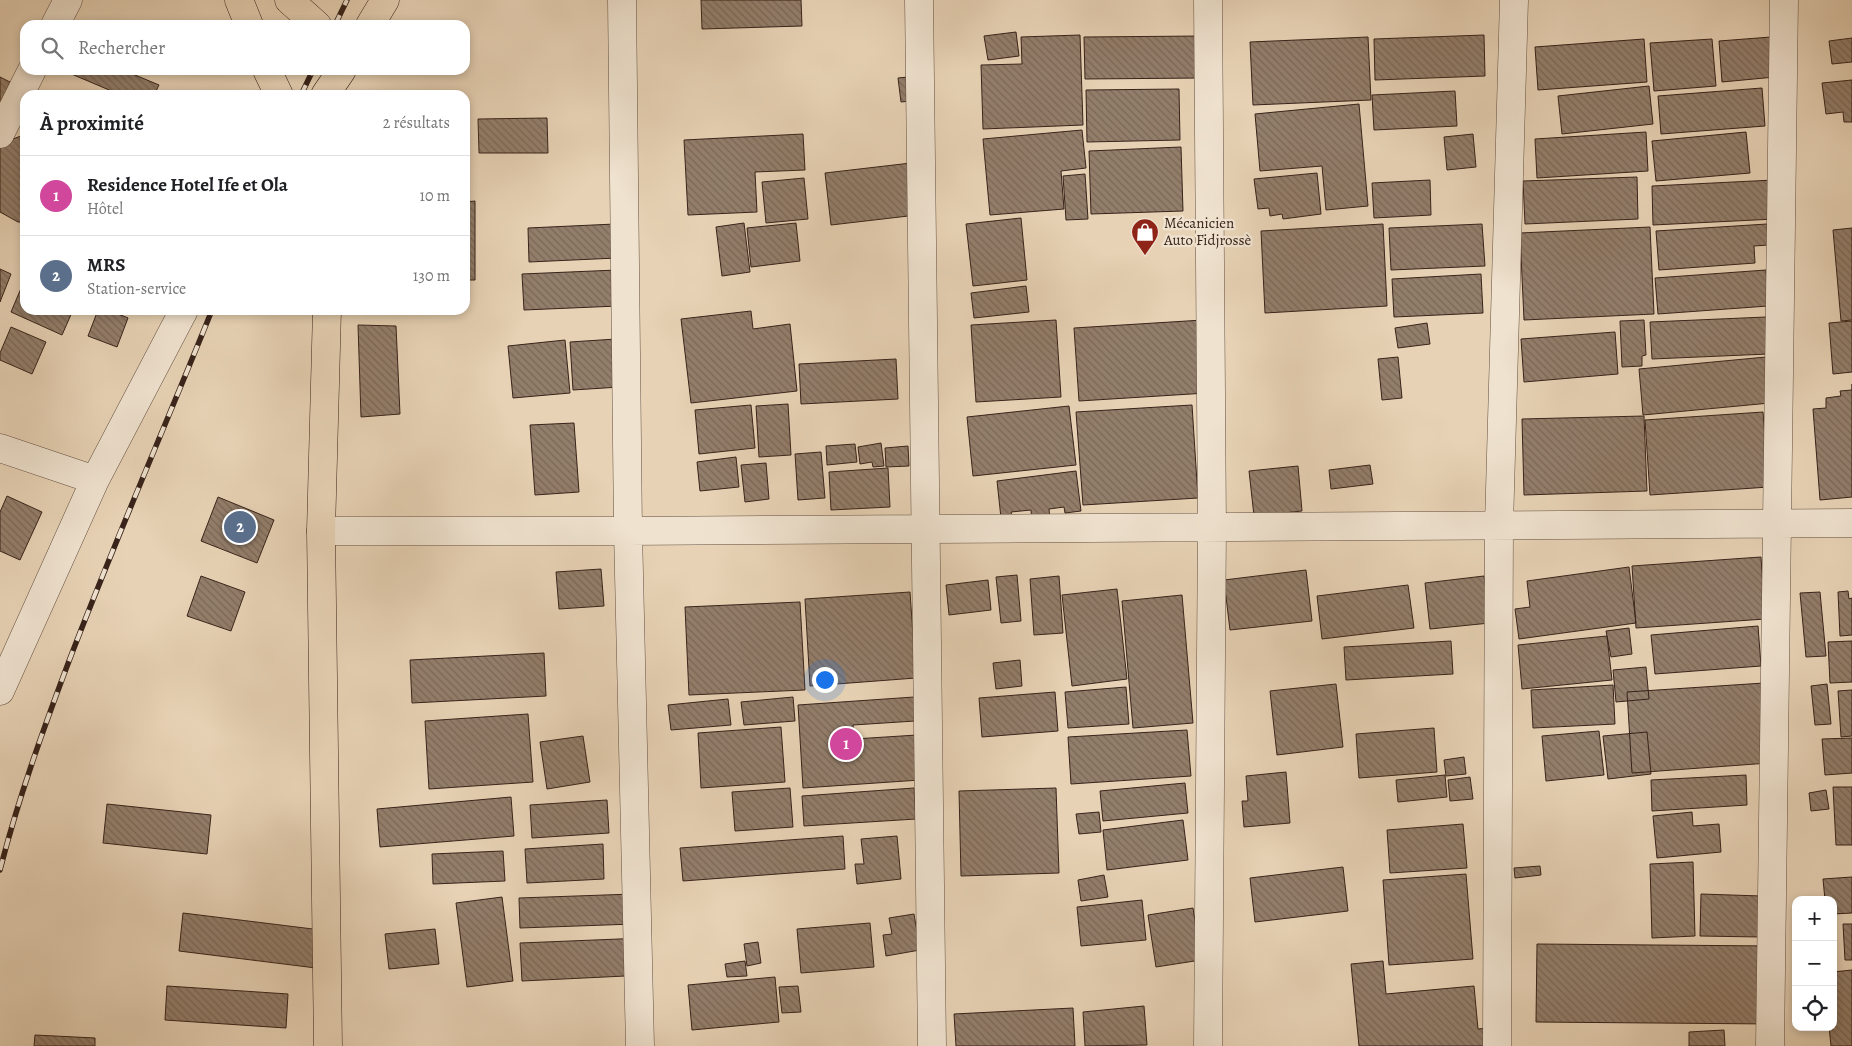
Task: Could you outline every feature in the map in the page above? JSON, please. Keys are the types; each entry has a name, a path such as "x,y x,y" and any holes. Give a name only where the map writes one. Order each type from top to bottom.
{"main road":[{"path":"239,0 247,20"},
{"path":"373,20 385,0"},
{"path":"330,90 343,77"},
{"path":"327,315 322,531 328,1046"}],"street":[{"path":"58,20 68,0"},
{"path":"622,0 628,532 640,1046"},
{"path":"919,0 932,1046"},
{"path":"1208,0 1212,526 1208,1046"},
{"path":"1497,1046 1499,524 1514,0"},
{"path":"1770,1046 1784,0"},
{"path":"22,90 30,75"},
{"path":"0,134 20,94"},
{"path":"0,691 95,480 181,315"},
{"path":"0,448 95,480"},
{"path":"322,531 628,532 925,528 1852,523"}],"building":[{"path":"701,0 801,0 802,26 702,29"},
{"path":"1016,32 1019,56 988,60 984,36"},
{"path":"1080,35 1083,125 983,129 981,65 1022,64 1021,37"},
{"path":"1484,35 1485,76 1375,80 1374,39"},
{"path":"1200,36 1201,78 1085,79 1084,37"},
{"path":"1368,37 1371,100 1253,105 1250,42"},
{"path":"1771,37 1775,77 1722,82 1719,41"},
{"path":"1852,38 1852,62 1832,64 1829,41"},
{"path":"1644,39 1647,82 1538,90 1535,47"},
{"path":"1712,39 1716,86 1654,91 1650,43"},
{"path":"74,75 135,75 159,85 156,90 109,90"},
{"path":"918,76 920,100 901,102 898,78"},
{"path":"0,77 10,82 0,105"},
{"path":"1852,80 1852,122 1844,122 1843,112 1826,114 1822,83"},
{"path":"1649,86 1653,124 1562,134 1558,96"},
{"path":"1762,88 1765,126 1661,134 1658,96"},
{"path":"1179,89 1180,140 1087,142 1086,90"},
{"path":"1455,91 1457,126 1374,130 1372,95"},
{"path":"1359,104 1368,206 1326,210 1322,166 1260,171 1255,114"},
{"path":"547,118 548,153 479,153 478,119"},
{"path":"1082,130 1086,168 1061,171 1064,209 990,215 983,139"},
{"path":"1646,132 1648,171 1537,178 1535,139"},
{"path":"1746,132 1750,173 1656,181 1652,141"},
{"path":"803,134 805,170 755,172 757,212 688,215 684,140"},
{"path":"1473,134 1476,167 1447,170 1444,137"},
{"path":"20,136 20,222 0,212 0,147 5,142"},
{"path":"1181,147 1183,211 1091,214 1089,151"},
{"path":"911,163 917,215 831,225 825,173"},
{"path":"1317,173 1321,214 1283,219 1282,214 1270,216 1269,208 1258,209 1254,179"},
{"path":"1085,174 1088,219 1066,220 1063,176"},
{"path":"1637,177 1638,219 1525,224 1523,181"},
{"path":"804,178 808,219 766,223 762,182"},
{"path":"1430,180 1431,215 1374,218 1372,183"},
{"path":"1774,180 1775,219 1653,225 1652,186"},
{"path":"475,201 475,280 470,280 470,202"},
{"path":"1021,218 1027,280 973,286 966,224"},
{"path":"744,223 750,272 722,276 716,227"},
{"path":"796,223 800,261 751,267 747,228"},
{"path":"615,224 617,258 529,262 528,228"},
{"path":"1383,224 1387,306 1265,313 1261,231"},
{"path":"1482,224 1485,266 1391,270 1389,228"},
{"path":"1767,224 1768,245 1754,246 1755,263 1659,270 1656,231"},
{"path":"1650,227 1654,314 1524,320 1520,233"},
{"path":"1852,228 1852,320 1841,321 1833,230"},
{"path":"0,269 11,274 0,302"},
{"path":"617,270 618,306 524,310 522,274"},
{"path":"1766,270 1768,306 1658,314 1655,278"},
{"path":"1481,274 1483,313 1394,317 1392,279"},
{"path":"1026,286 1029,312 974,318 971,293"},
{"path":"20,291 20,315 71,315 62,335 11,312"},
{"path":"751,311 753,329 790,324 797,391 691,403 681,319"},
{"path":"96,315 121,315 128,318 117,347 88,336"},
{"path":"1766,317 1768,354 1652,359 1650,322"},
{"path":"1056,320 1061,397 976,402 971,325"},
{"path":"1203,320 1207,393 1079,401 1074,328"},
{"path":"1644,320 1646,355 1642,356 1642,366 1622,367 1620,321"},
{"path":"1852,321 1852,372 1833,374 1829,323"},
{"path":"1427,323 1430,344 1398,348 1395,328"},
{"path":"358,325 396,326 400,414 361,417"},
{"path":"11,327 46,342 32,374 0,360 0,353"},
{"path":"1615,332 1618,374 1524,382 1521,339"},
{"path":"616,339 620,387 573,390 570,342"},
{"path":"565,340 570,393 513,398 508,346"},
{"path":"1398,357 1402,398 1382,400 1378,359"},
{"path":"1766,357 1770,403 1643,415 1639,369"},
{"path":"896,359 898,399 801,404 799,364"},
{"path":"1852,390 1852,497 1820,500 1813,409 1826,408 1826,398 1841,396 1840,391"},
{"path":"788,404 791,455 759,457 756,406"},
{"path":"751,405 755,448 699,454 695,410"},
{"path":"1192,405 1198,498 1083,505 1076,412"},
{"path":"1069,406 1076,465 973,476 967,417"},
{"path":"1763,412 1769,487 1650,495 1645,420"},
{"path":"1644,416 1647,491 1524,495 1522,419"},
{"path":"574,423 579,492 535,495 530,425"},
{"path":"881,443 884,466 873,467 872,462 860,464 858,447"},
{"path":"855,444 857,462 827,465 826,446"},
{"path":"908,446 909,466 886,467 885,448"},
{"path":"821,452 825,498 798,500 795,454"},
{"path":"736,457 739,487 700,491 697,462"},
{"path":"766,463 769,499 745,502 741,465"},
{"path":"1370,465 1373,484 1331,489 1329,470"},
{"path":"1298,466 1302,511 1254,516 1249,471"},
{"path":"888,468 890,507 831,510 829,472"},
{"path":"1076,471 1081,511 1065,513 1064,507 1049,509 1050,521 1032,523 1031,510 1011,512 1012,516 1001,518 997,481"},
{"path":"7,496 42,512 20,560 0,551 0,512"},
{"path":"218,497 274,520 257,563 201,541"},
{"path":"1761,557 1765,619 1636,628 1632,566"},
{"path":"1629,567 1636,623 1519,639 1515,609 1530,607 1527,581"},
{"path":"601,569 604,606 559,609 556,572"},
{"path":"1306,570 1312,621 1230,630 1224,580"},
{"path":"1017,575 1021,621 1001,623 996,577"},
{"path":"201,576 245,592 231,631 187,616"},
{"path":"1059,576 1063,633 1034,635 1030,579"},
{"path":"1484,576 1490,623 1430,629 1425,583"},
{"path":"988,580 991,610 949,615 946,585"},
{"path":"1408,585 1414,628 1322,639 1317,596"},
{"path":"1117,589 1127,679 1072,686 1062,595"},
{"path":"1848,591 1849,599 1852,598 1852,635 1840,636 1838,592"},
{"path":"910,592 916,678 810,686 805,599"},
{"path":"1820,592 1826,656 1806,657 1800,593"},
{"path":"1182,595 1193,723 1133,728 1122,601"},
{"path":"800,602 805,690 689,695 685,607"},
{"path":"1758,626 1761,666 1655,674 1651,635"},
{"path":"1629,628 1632,654 1611,657 1606,631"},
{"path":"1607,636 1612,680 1522,689 1518,645"},
{"path":"1451,641 1453,674 1346,680 1344,647"},
{"path":"1852,641 1852,682 1830,683 1828,642"},
{"path":"544,653 546,696 412,703 410,660"},
{"path":"1020,660 1022,686 996,689 993,663"},
{"path":"1646,667 1649,699 1616,702 1613,670"},
{"path":"1764,683 1769,763 1632,773 1627,692"},
{"path":"1336,684 1343,747 1277,755 1270,691"},
{"path":"1827,684 1831,724 1815,725 1811,686"},
{"path":"1613,685 1615,724 1533,728 1531,690"},
{"path":"1126,687 1129,724 1068,728 1065,692"},
{"path":"1852,690 1852,736 1841,737 1838,691"},
{"path":"1055,692 1058,731 982,737 979,698"},
{"path":"793,697 795,721 744,725 741,702"},
{"path":"914,697 915,721 853,725 854,739 917,735 920,780 803,788 798,705"},
{"path":"728,699 731,725 671,730 668,705"},
{"path":"528,714 533,782 429,789 425,721"},
{"path":"781,727 785,782 701,788 698,733"},
{"path":"1434,728 1437,772 1359,778 1356,734"},
{"path":"1187,730 1191,776 1071,784 1068,737"},
{"path":"1599,731 1604,775 1546,781 1542,736"},
{"path":"1647,732 1651,774 1608,779 1603,736"},
{"path":"583,736 590,782 547,789 540,742"},
{"path":"1852,738 1852,773 1825,775 1822,739"},
{"path":"1464,757 1466,774 1446,776 1444,760"},
{"path":"1286,772 1290,823 1244,827 1242,801 1248,801 1246,776"},
{"path":"1445,775 1447,797 1398,802 1396,780"},
{"path":"1746,775 1747,805 1652,811 1651,780"},
{"path":"1470,777 1473,799 1450,801 1448,780"},
{"path":"1185,783 1188,813 1103,821 1100,791"},
{"path":"1833,787 1852,787 1852,845 1836,845"},
{"path":"790,788 793,827 735,831 732,792"},
{"path":"914,788 916,819 804,826 802,796"},
{"path":"1056,788 1059,873 961,876 959,791"},
{"path":"1826,790 1829,809 1811,811 1809,793"},
{"path":"511,797 514,836 380,847 377,809"},
{"path":"607,800 609,833 532,838 530,805"},
{"path":"107,804 211,815 207,854 103,843"},
{"path":"1099,812 1101,832 1079,834 1076,814"},
{"path":"1692,812 1693,826 1719,824 1721,852 1657,858 1653,816"},
{"path":"1183,820 1188,860 1107,870 1103,830"},
{"path":"1463,824 1467,868 1390,873 1387,830"},
{"path":"843,836 845,869 683,881 680,848"},
{"path":"897,836 901,879 857,884 855,864 864,864 861,839"},
{"path":"603,844 604,879 527,883 525,849"},
{"path":"503,851 505,881 433,884 432,854"},
{"path":"1693,862 1695,936 1652,938 1650,864"},
{"path":"1540,866 1541,875 1515,878 1514,868"},
{"path":"1343,867 1348,911 1255,922 1250,878"},
{"path":"1466,874 1473,959 1389,965 1383,880"},
{"path":"1104,875 1108,897 1081,901 1078,880"},
{"path":"1852,877 1852,913 1837,914 1837,896 1825,896 1823,879"},
{"path":"633,894 634,924 520,928 519,898"},
{"path":"1701,894 1761,896 1760,937 1700,936"},
{"path":"502,897 513,981 467,987 456,903"},
{"path":"1142,900 1146,940 1081,946 1077,907"},
{"path":"1193,908 1201,960 1156,967 1148,915"},
{"path":"183,913 321,930 316,968 179,951"},
{"path":"914,914 920,950 886,956 883,935 892,934 889,918"},
{"path":"870,923 874,967 801,973 797,929"},
{"path":"1843,924 1852,924 1852,960 1845,960"},
{"path":"435,929 439,964 389,969 385,934"},
{"path":"644,938 646,975 522,981 520,943"},
{"path":"758,942 761,963 747,966 744,944"},
{"path":"1537,944 1772,946 1772,1024 1536,1022"},
{"path":"745,961 747,976 727,977 725,964"},
{"path":"1383,961 1386,994 1474,986 1478,1029 1489,1028 1491,1046 1359,1046 1351,964"},
{"path":"1852,970 1852,1046 1831,1046 1829,1031 1837,1031 1837,972"},
{"path":"775,977 779,1022 692,1030 688,985"},
{"path":"167,986 288,994 286,1028 165,1020"},
{"path":"798,986 801,1012 782,1013 779,987"},
{"path":"1144,1006 1147,1045 1085,1046 1083,1012"},
{"path":"1073,1008 1075,1046 956,1046 954,1014"},
{"path":"1724,1030 1725,1046 1689,1046 1689,1032"},
{"path":"35,1035 95,1038 95,1046 34,1046"}],"railway":[{"path":"337,20 347,0"},
{"path":"303,90 311,75"},
{"path":"0,870 31,765 69,661 210,315"}],"place":[{"name":"Mécanicien Auto Fidjrossè","path":"1145,256"},
{"name":"MRS","path":"240,527"},
{"name":"Residence Hotel Ife et Ola","path":"846,744"}]}
